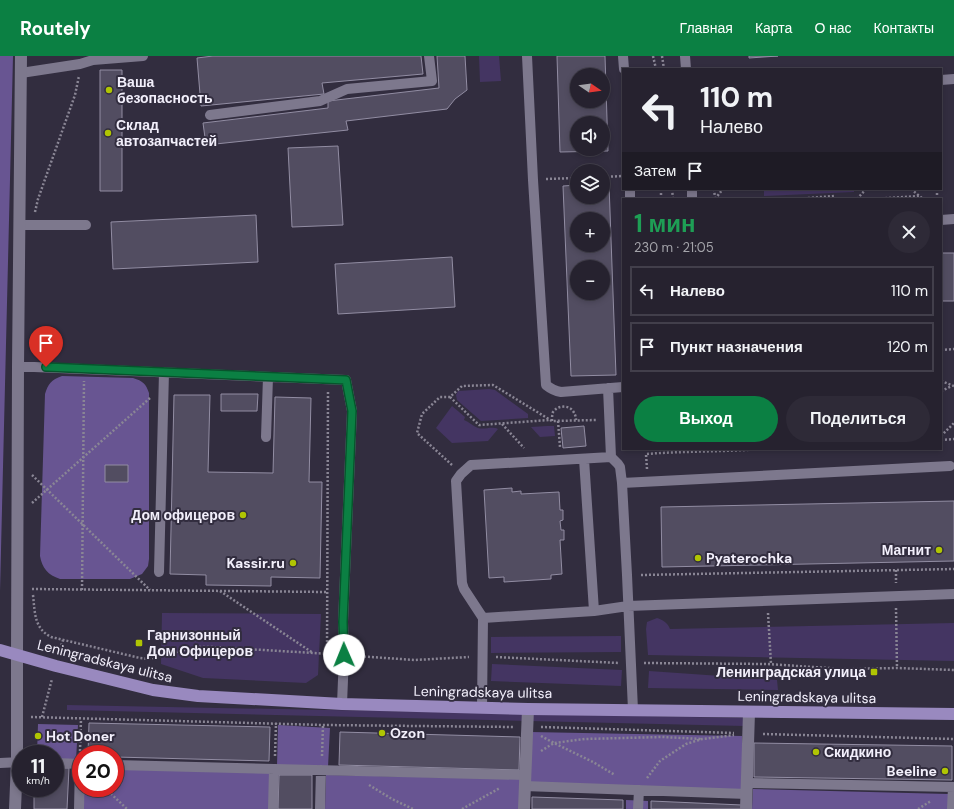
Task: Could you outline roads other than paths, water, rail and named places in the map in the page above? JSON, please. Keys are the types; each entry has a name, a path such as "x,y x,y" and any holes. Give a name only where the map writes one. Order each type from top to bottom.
{"main road":[{"name":"Leningradskaya ulitsa","path":"0,650 153,690 198,696 342,704 482,708 954,714"}],"street":[{"path":"19,745 17,655 21,56"},
{"path":"524,809 528,709"},
{"path":"746,809 749,712"},
{"path":"15,809 16,797"}],"lane":[{"path":"21,73 80,64 93,60 143,56"},
{"path":"210,115 320,101 347,89 432,81 429,56"},
{"path":"527,56 546,385 550,389 561,392 622,387"},
{"path":"623,56 624,68"},
{"path":"685,56 686,68"},
{"path":"942,80 954,79"},
{"path":"942,220 954,219"},
{"path":"19,224 86,225"},
{"path":"18,367 346,380 352,411 343,622 344,655 342,704"},
{"path":"159,572 164,372"},
{"path":"266,437 268,377"},
{"path":"608,388 611,457 620,467 622,483 633,710"},
{"path":"482,708 483,618 464,589 462,583 456,481 471,465 611,457"},
{"path":"584,458 594,611"},
{"path":"622,483 950,466"},
{"path":"483,618 594,611 628,606 954,594"},
{"path":"0,763 12,762"},
{"path":"124,765 346,771 525,780 639,790 954,787 952,809"},
{"path":"273,809 274,769"},
{"path":"320,809 321,770"},
{"path":"638,809 639,790"},
{"path":"79,797 79,809"}],"place":[{"name":"Ваша безопасность","path":"109,90"},
{"name":"Склад автозапчастей","path":"108,133"},
{"name":"Дом офицеров","path":"243,515"},
{"name":"Магнит","path":"939,550"},
{"name":"Pyaterochka","path":"698,558"},
{"name":"Kassir.ru","path":"293,563"},
{"name":"Гарнизонный Дом Офицеров","path":"139,643"},
{"name":"Ленинградская улица","path":"874,672"},
{"name":"Ozon","path":"382,733"},
{"name":"Hot Doner","path":"38,736"},
{"name":"Скидкино","path":"816,752"},
{"name":"Beeline","path":"945,771"}]}
